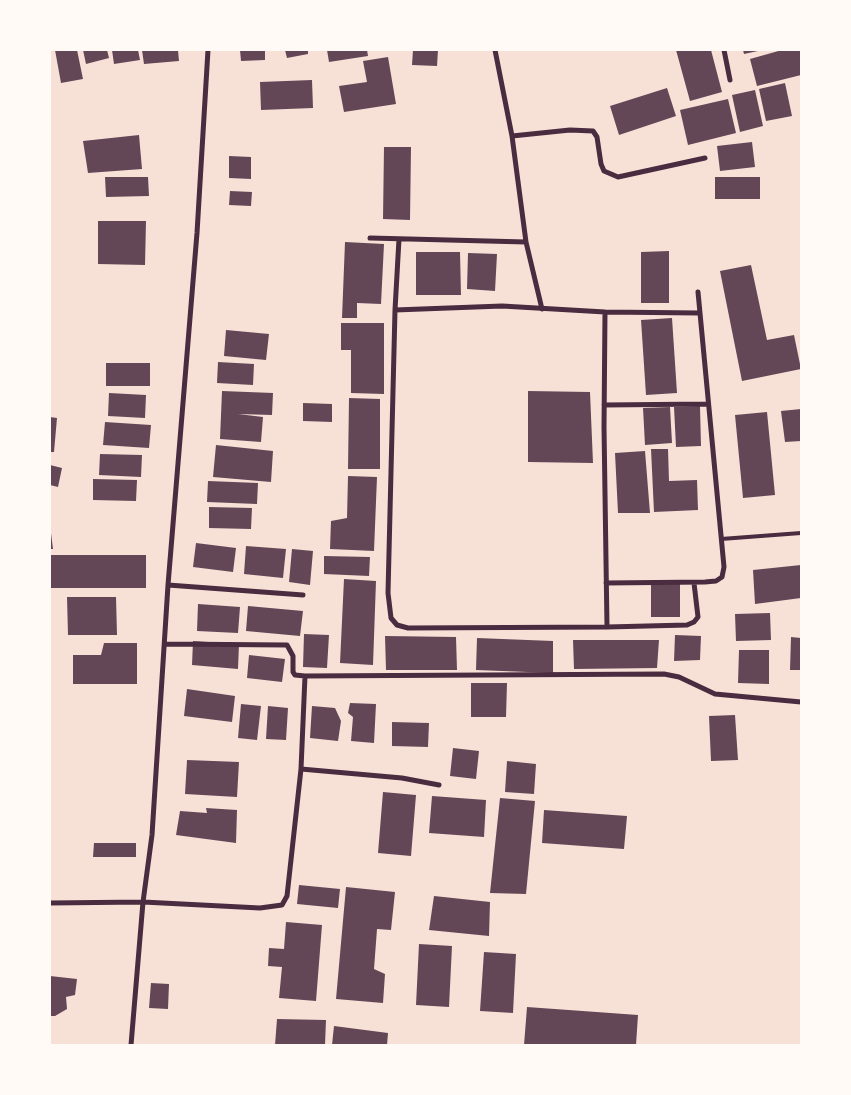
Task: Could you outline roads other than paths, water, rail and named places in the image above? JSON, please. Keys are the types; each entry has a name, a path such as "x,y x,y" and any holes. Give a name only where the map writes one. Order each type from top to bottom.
{"street":[{"path":"131,1045 143,902 152,835 166,644 168,585 197,234 208,50"},
{"path":"495,50 512,136 526,242 542,309"},
{"path":"724,50 730,80"},
{"path":"512,136 570,130 593,131 604,171 618,177 705,158"},
{"path":"370,238 526,242"},
{"path":"399,239 395,310 388,593 391,618 397,625 408,628 688,625 698,617 694,583"},
{"path":"606,583 694,583 716,580 722,576 724,566 698,292"},
{"path":"395,310 502,306 605,312 699,313"},
{"path":"605,312 604,404 607,627"},
{"path":"604,404 708,404"},
{"path":"168,585 303,596"},
{"path":"166,644 287,645 293,656 293,672 295,675 305,676 664,674 679,678 715,694 801,702"},
{"path":"50,903 143,902 260,908 282,905 287,896 301,769 305,676"},
{"path":"301,769 402,778 439,785"}],"lane":[{"path":"721,539 801,533"}]}
